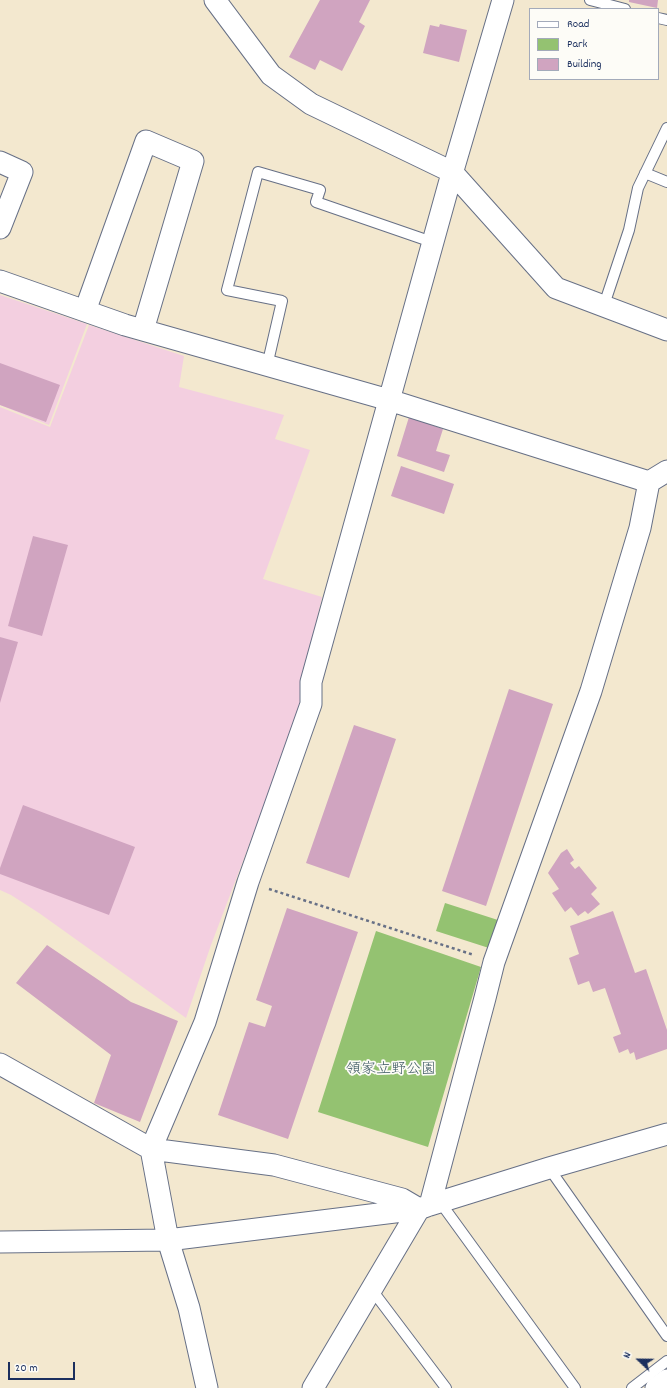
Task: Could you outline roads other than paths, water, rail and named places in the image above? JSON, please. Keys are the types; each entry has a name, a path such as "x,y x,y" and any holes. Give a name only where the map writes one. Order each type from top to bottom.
{"street":[{"path":"215,0 271,75 311,104 452,172 556,288 667,330"},
{"path":"207,1388 189,1308 168,1240 151,1149 205,1022 248,882 311,704 311,682 432,242 503,0"},
{"path":"85,311 146,141 193,161 143,330"},
{"path":"0,162 22,172 0,228"},
{"path":"0,282 143,330 389,400 649,482"},
{"path":"316,1386 372,1290 430,1205 494,962 591,691 640,528 649,482 667,471"},
{"path":"0,1064 151,1149 274,1165 430,1205"},
{"path":"0,1242 168,1240 430,1205 549,1168 667,1134"},
{"path":"656,1388 667,1380"}],"lane":[{"path":"590,0 620,8"},
{"path":"604,305 629,230 638,188 667,128"},
{"path":"267,366 282,301 227,290 258,172 320,190 316,202 432,242"},
{"path":"645,172 667,182"},
{"path":"549,1168 667,1336"},
{"path":"430,1205 575,1388"},
{"path":"372,1290 446,1388"},
{"path":"632,1388 667,1361"}],"park label":[{"name":"領家立野公園","path":"391,1071"}]}
